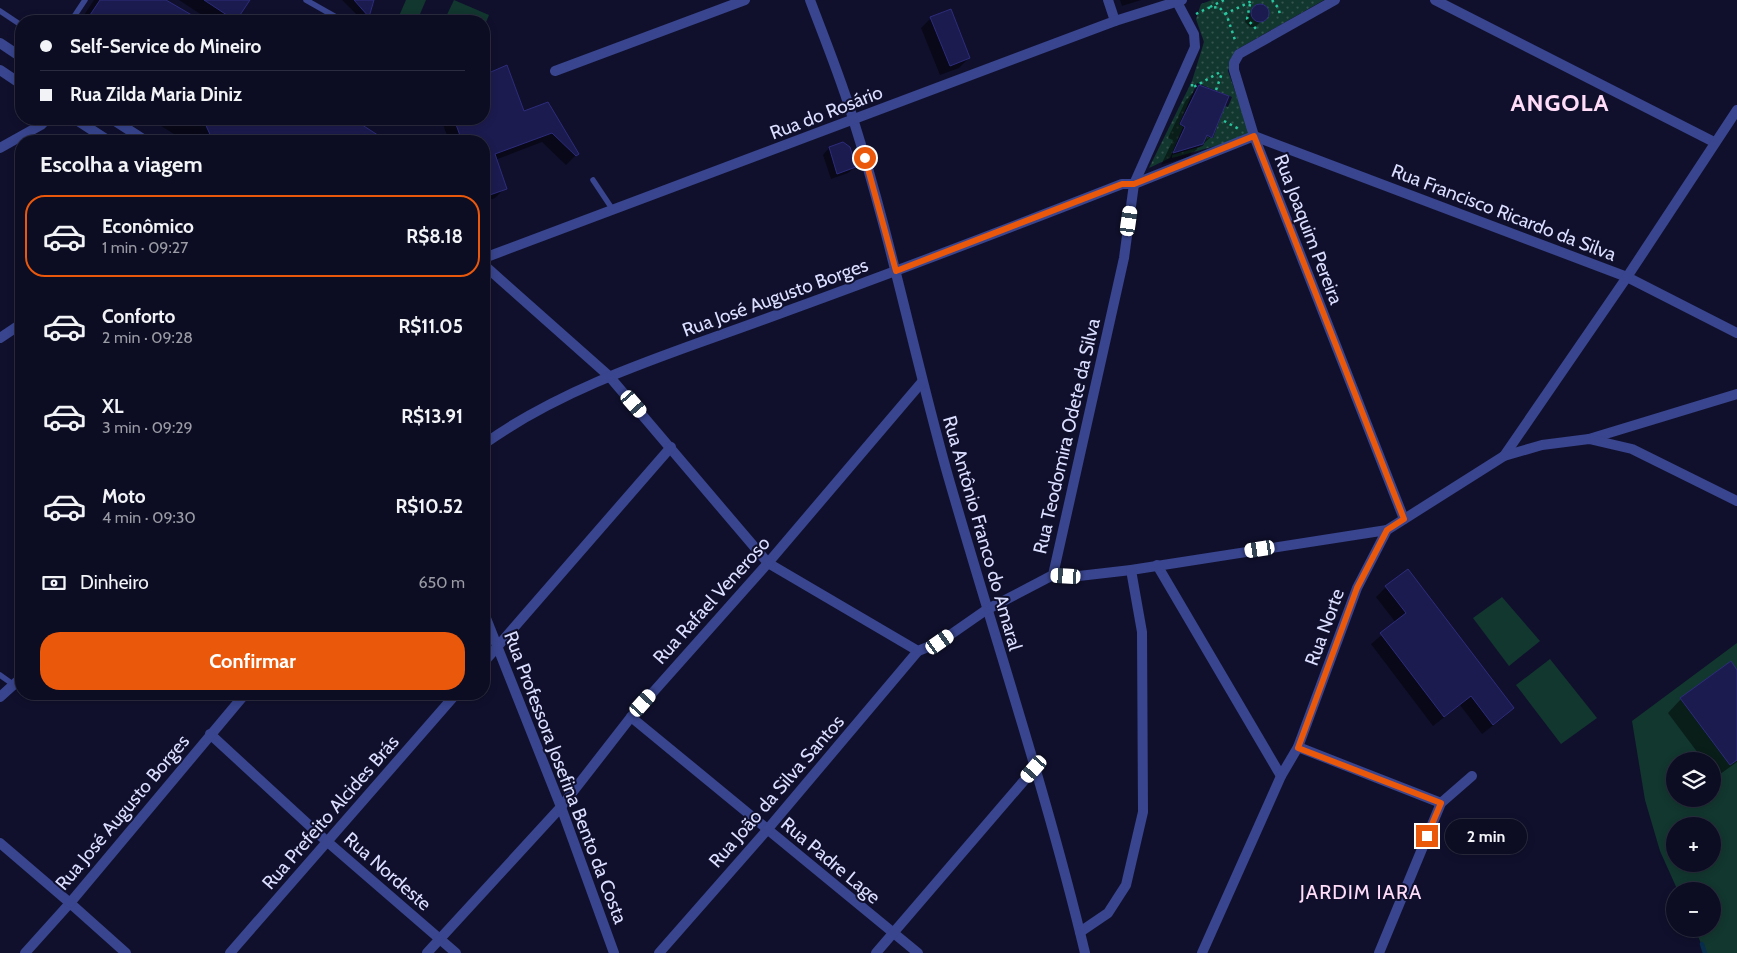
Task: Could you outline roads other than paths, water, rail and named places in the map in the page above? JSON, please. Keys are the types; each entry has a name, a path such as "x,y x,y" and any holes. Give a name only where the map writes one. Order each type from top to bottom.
{"street":[{"path":"555,71 745,0"},
{"name":"Rua Antônio Franco do Amaral","path":"810,0 854,120 896,271 922,382 1085,953"},
{"path":"1108,0 1115,21"},
{"name":"Rua Joaquim Pereira","path":"1335,0 1239,54 1234,63 1234,70 1254,136 1404,519"},
{"path":"1435,0 1714,142"},
{"name":"Rua do Rosário","path":"490,256 1115,21 1180,1"},
{"name":"Rua Teodomira Odete da Silva","path":"918,652 940,642 986,610 1053,575 1124,258 1134,184 1195,47 1194,34 1180,1"},
{"path":"0,43 15,53"},
{"path":"0,70 15,80"},
{"path":"1504,456 1627,277 1714,142 1737,110"},
{"path":"23,135 41,125"},
{"path":"84,125 100,135"},
{"path":"121,125 137,135"},
{"name":"Rua José Augusto Borges","path":"490,440 511,424 609,376 896,271 1122,184 1134,184 1254,136"},
{"name":"Rua Francisco Ricardo da Silva","path":"1254,136 1627,277 1737,333"},
{"path":"0,148 15,140"},
{"path":"490,270 609,376 768,563 918,652"},
{"path":"0,338 15,328"},
{"name":"Rua Rafael Veneroso","path":"427,953 560,807 631,717 768,563 922,382"},
{"path":"1589,439 1737,394"},
{"name":"Rua Norte","path":"1202,953 1281,776 1298,748 1357,588 1387,530 1504,456 1542,445 1589,439 1632,450 1737,501"},
{"path":"490,655 671,447"},
{"path":"1053,575 1079,576 1131,570 1387,530"},
{"path":"1157,565 1281,776"},
{"path":"1080,932 1108,913 1126,885 1143,812 1142,632 1131,570"},
{"name":"Rua Professora Josefina Bento da Costa","path":"490,629 560,807 614,953"},
{"name":"Rua João da Silva Santos","path":"659,953 767,830 918,652"},
{"path":"0,697 15,684"},
{"name":"Rua José Augusto Borges","path":"25,953 70,903 240,700"},
{"name":"Rua Prefeito Alcides Brás","path":"230,953 451,700"},
{"name":"Rua Padre Lage","path":"631,717 918,953"},
{"name":"Rua Nordeste","path":"210,734 327,842 456,953"},
{"path":"1298,748 1441,803"},
{"path":"876,953 1034,769"},
{"path":"1379,953 1441,803 1472,776"},
{"path":"0,843 126,953"}],"lane":[{"path":"75,15 84,2 77,0"},
{"path":"306,0 332,15"},
{"path":"0,11 15,21"},
{"path":"593,180 613,210"},
{"path":"0,675 15,680"}],"waterway":[{"path":"1702,944 1705,953"}],"district":[{"name":"ANGOLA","path":"1560,103"},
{"name":"JARDIM IARA","path":"1361,892"}]}
